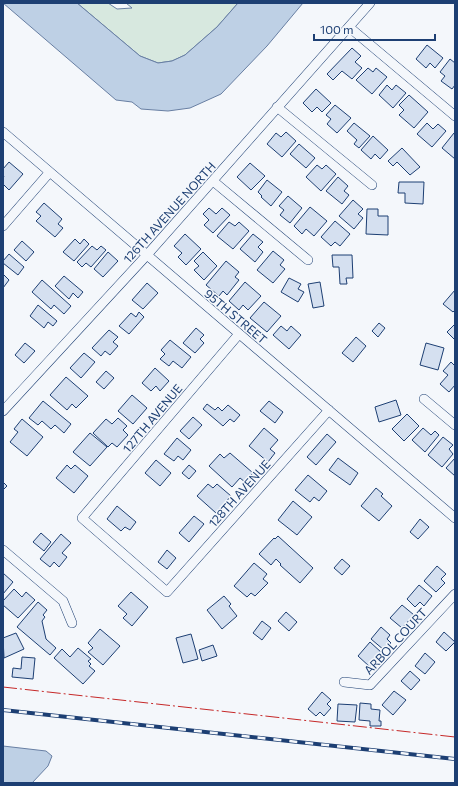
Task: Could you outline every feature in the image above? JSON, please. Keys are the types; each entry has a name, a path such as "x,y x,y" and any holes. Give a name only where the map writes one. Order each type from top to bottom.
{"street":[{"name":"126TH AVENUE NORTH","path":"3,411 146,256 370,3"},
{"path":"349,27 455,116"},
{"path":"277,107 372,185"},
{"name":"95TH STREET","path":"3,132 146,256 455,518"},
{"path":"3,226 49,173"},
{"path":"213,181 308,260"},
{"name":"127TH AVENUE","path":"167,592 82,518 239,334"},
{"path":"424,399 455,425"},
{"name":"128TH AVENUE","path":"167,592 329,410"},
{"path":"3,550 63,601 72,623"},
{"name":"ARBOL COURT","path":"344,682 370,685 455,594"}],"shaded area":[{"path":"77,3 108,3 117,9 132,8 126,3 238,3 217,27 185,55 172,61 158,63 140,56"}],"water":[{"path":"3,3 77,3 140,56 158,63 172,61 185,55 217,27 238,3 303,3 267,46 221,94 190,108 168,111 141,109 132,102 116,100"},
{"path":"3,746 46,751 52,756 48,766 32,783 3,783"}],"building":[{"path":"427,45 443,58 435,68 430,63 426,68 416,59"},
{"path":"352,48 361,56 355,62 362,68 352,79 342,71 333,80 327,74"},
{"path":"450,59 455,63 455,85 452,89 441,81 445,76 440,72"},
{"path":"368,68 373,72 376,68 387,77 372,94 356,80"},
{"path":"387,85 392,90 396,85 406,93 393,108 379,95"},
{"path":"316,89 331,103 322,112 317,107 312,112 303,103"},
{"path":"409,95 428,112 414,128 399,115 404,110 399,105"},
{"path":"335,105 351,118 337,133 327,124 331,119 326,115"},
{"path":"354,123 370,136 359,148 354,144 357,140 347,131"},
{"path":"427,123 433,129 438,124 446,131 432,147 417,134"},
{"path":"286,132 296,141 282,157 267,144 276,133 281,137"},
{"path":"454,133 455,134 455,159 442,148"},
{"path":"373,136 388,150 380,159 375,154 371,159 361,150"},
{"path":"299,144 315,158 306,168 290,154"},
{"path":"402,148 420,167 410,175 397,162 393,166 388,161"},
{"path":"9,162 23,174 9,190 3,184 3,169"},
{"path":"250,163 265,176 251,190 237,177"},
{"path":"317,165 322,169 326,165 336,174 321,191 306,177"},
{"path":"338,177 348,186 344,191 349,195 342,204 326,191"},
{"path":"267,180 282,192 271,206 261,197 262,196 258,192"},
{"path":"399,182 424,182 423,204 405,203 405,193 398,193"},
{"path":"288,196 302,208 290,223 280,215 284,210 279,206"},
{"path":"353,200 363,209 358,214 363,218 354,229 339,216"},
{"path":"44,203 62,219 58,224 63,228 55,237 36,221 41,216 36,212"},
{"path":"310,207 327,221 314,236 306,229 302,234 294,226"},
{"path":"209,208 216,214 222,208 230,215 213,233 204,225 209,220 203,214"},
{"path":"367,209 378,209 378,216 388,216 388,235 366,234"},
{"path":"335,221 350,234 340,246 335,242 331,246 321,237"},
{"path":"229,222 235,226 239,222 249,231 233,249 217,236"},
{"path":"185,234 201,249 186,265 178,257 182,253 174,246"},
{"path":"253,234 263,242 258,247 263,252 255,262 240,249"},
{"path":"75,239 80,244 84,239 89,244 74,261 63,252"},
{"path":"22,241 34,252 26,261 14,250"},
{"path":"92,246 97,250 101,246 106,250 91,267 86,263 82,267 77,262"},
{"path":"273,251 284,260 280,265 285,269 273,283 257,270"},
{"path":"108,252 118,261 103,277 94,269"},
{"path":"203,252 217,266 204,280 194,270 199,266 194,261"},
{"path":"9,254 24,267 18,275 3,263"},
{"path":"332,255 352,255 353,278 346,278 347,284 340,284 339,267 333,267"},
{"path":"226,261 239,272 235,277 239,280 227,295 223,291 219,296 206,285"},
{"path":"3,274 9,280 3,288"},
{"path":"64,276 83,292 78,298 73,293 69,299 55,286"},
{"path":"289,278 301,284 298,289 304,292 298,302 281,292"},
{"path":"42,280 71,306 64,314 54,305 51,309 32,292"},
{"path":"245,282 261,296 248,310 243,305 239,310 229,301"},
{"path":"320,282 324,306 313,308 308,284"},
{"path":"147,283 158,293 143,309 132,300"},
{"path":"455,290 455,310 453,312 443,304"},
{"path":"264,302 281,316 267,332 250,318"},
{"path":"38,305 57,321 53,326 48,322 44,328 30,316"},
{"path":"139,312 144,317 129,334 119,326 131,313 136,317"},
{"path":"379,323 385,328 378,337 372,331"},
{"path":"455,324 455,340 447,332"},
{"path":"281,326 287,331 291,326 301,335 289,349 273,335"},
{"path":"196,328 204,335 200,339 204,343 195,353 183,343"},
{"path":"109,330 118,337 113,342 118,346 110,355 105,351 101,356 92,348"},
{"path":"356,337 366,346 353,362 342,353"},
{"path":"170,340 191,357 182,368 173,361 169,366 160,359 165,354 161,350"},
{"path":"25,343 35,351 24,363 15,355"},
{"path":"426,343 444,348 438,370 420,365"},
{"path":"84,353 95,362 81,378 70,368"},
{"path":"451,362 455,366 455,385 449,392 440,384 448,375 443,371"},
{"path":"155,368 169,381 160,391 156,386 151,391 142,383"},
{"path":"106,371 114,378 104,389 96,382"},
{"path":"66,377 88,396 76,408 72,404 67,410 50,395"},
{"path":"132,395 147,408 133,424 118,411"},
{"path":"396,400 401,415 379,422 375,407"},
{"path":"43,401 71,424 64,433 55,425 51,429 42,421 38,425 29,418"},
{"path":"269,401 283,412 275,423 260,411"},
{"path":"207,404 215,410 218,407 222,411 228,405 240,415 234,422 230,419 223,426 203,409"},
{"path":"407,414 419,426 404,441 392,429"},
{"path":"193,417 202,425 189,439 180,431"},
{"path":"118,418 127,426 123,430 128,435 117,447 112,443 108,447 93,433 106,419 112,424"},
{"path":"22,419 43,437 27,456 10,442 18,432 14,429"},
{"path":"264,428 278,440 270,449 275,453 268,462 249,446"},
{"path":"423,428 431,435 435,431 439,435 425,452 412,440"},
{"path":"90,433 107,447 90,466 73,452"},
{"path":"327,434 336,442 316,465 307,457"},
{"path":"443,437 453,445 449,449 453,454 442,467 428,455"},
{"path":"177,438 191,450 183,460 178,456 174,461 164,454"},
{"path":"230,453 253,473 245,482 240,478 232,487 209,466 220,454 224,458"},
{"path":"338,458 358,473 350,485 329,470"},
{"path":"455,458 455,476 446,468"},
{"path":"156,460 171,473 160,486 145,473"},
{"path":"67,465 71,469 75,465 88,476 74,493 56,478"},
{"path":"189,465 196,471 189,479 182,473"},
{"path":"308,475 327,491 319,501 314,497 310,502 295,490"},
{"path":"3,482 7,486 3,490"},
{"path":"208,484 213,488 217,484 231,496 216,513 197,496"},
{"path":"376,488 383,494 381,496 392,506 379,521 361,506"},
{"path":"293,501 312,517 297,535 278,520"},
{"path":"117,506 136,522 130,530 125,527 121,531 107,519"},
{"path":"194,516 204,524 189,542 179,533"},
{"path":"420,519 429,527 418,539 410,532"},
{"path":"41,533 51,542 44,551 33,542"},
{"path":"61,534 71,543 62,553 67,557 59,567 54,562 50,567 40,559"},
{"path":"278,536 313,568 300,583 280,565 281,564 276,559 271,565 259,554 274,538 275,539"},
{"path":"167,550 176,558 167,569 158,562"},
{"path":"342,559 350,566 342,575 334,568"},
{"path":"254,563 267,574 263,579 268,583 255,596 251,593 247,597 234,586"},
{"path":"437,566 446,574 441,579 445,583 436,592 424,581"},
{"path":"3,573 13,582 3,594"},
{"path":"419,585 432,596 424,606 420,602 415,607 407,599"},
{"path":"14,589 22,597 26,592 35,600 18,618 3,605 3,601"},
{"path":"131,592 148,607 132,626 123,618 127,614 118,606"},
{"path":"224,596 231,604 229,606 237,616 222,629 207,610"},
{"path":"38,602 47,610 43,615 45,617 42,621 46,639 56,648 50,655 17,627"},
{"path":"402,605 414,615 402,628 390,618"},
{"path":"286,612 297,622 289,631 278,621"},
{"path":"262,621 271,628 262,640 253,633"},
{"path":"381,627 390,635 387,639 391,643 384,650 371,639"},
{"path":"100,629 120,646 103,665 88,652 93,648 88,643"},
{"path":"444,632 455,642 446,651 436,642"},
{"path":"16,633 24,649 4,658 3,638"},
{"path":"191,634 198,659 183,663 176,638"},
{"path":"370,642 382,653 370,667 358,656"},
{"path":"213,645 217,656 202,661 199,650"},
{"path":"78,648 91,659 88,661 91,664 89,666 95,671 83,684 54,658 62,649 70,657"},
{"path":"425,653 435,662 425,674 415,666"},
{"path":"22,657 35,658 33,679 12,677 13,668 21,669"},
{"path":"410,671 420,680 411,690 401,681"},
{"path":"394,691 406,700 393,715 382,705"},
{"path":"322,692 331,700 327,704 331,708 324,716 320,712 316,716 308,709"},
{"path":"360,703 371,704 371,709 380,710 379,721 381,721 381,726 370,726 370,721 359,720"},
{"path":"338,704 357,705 355,722 337,721"}],"railway":[{"path":"3,710 455,759"}],"power":[{"path":"3,687 455,737"}]}
